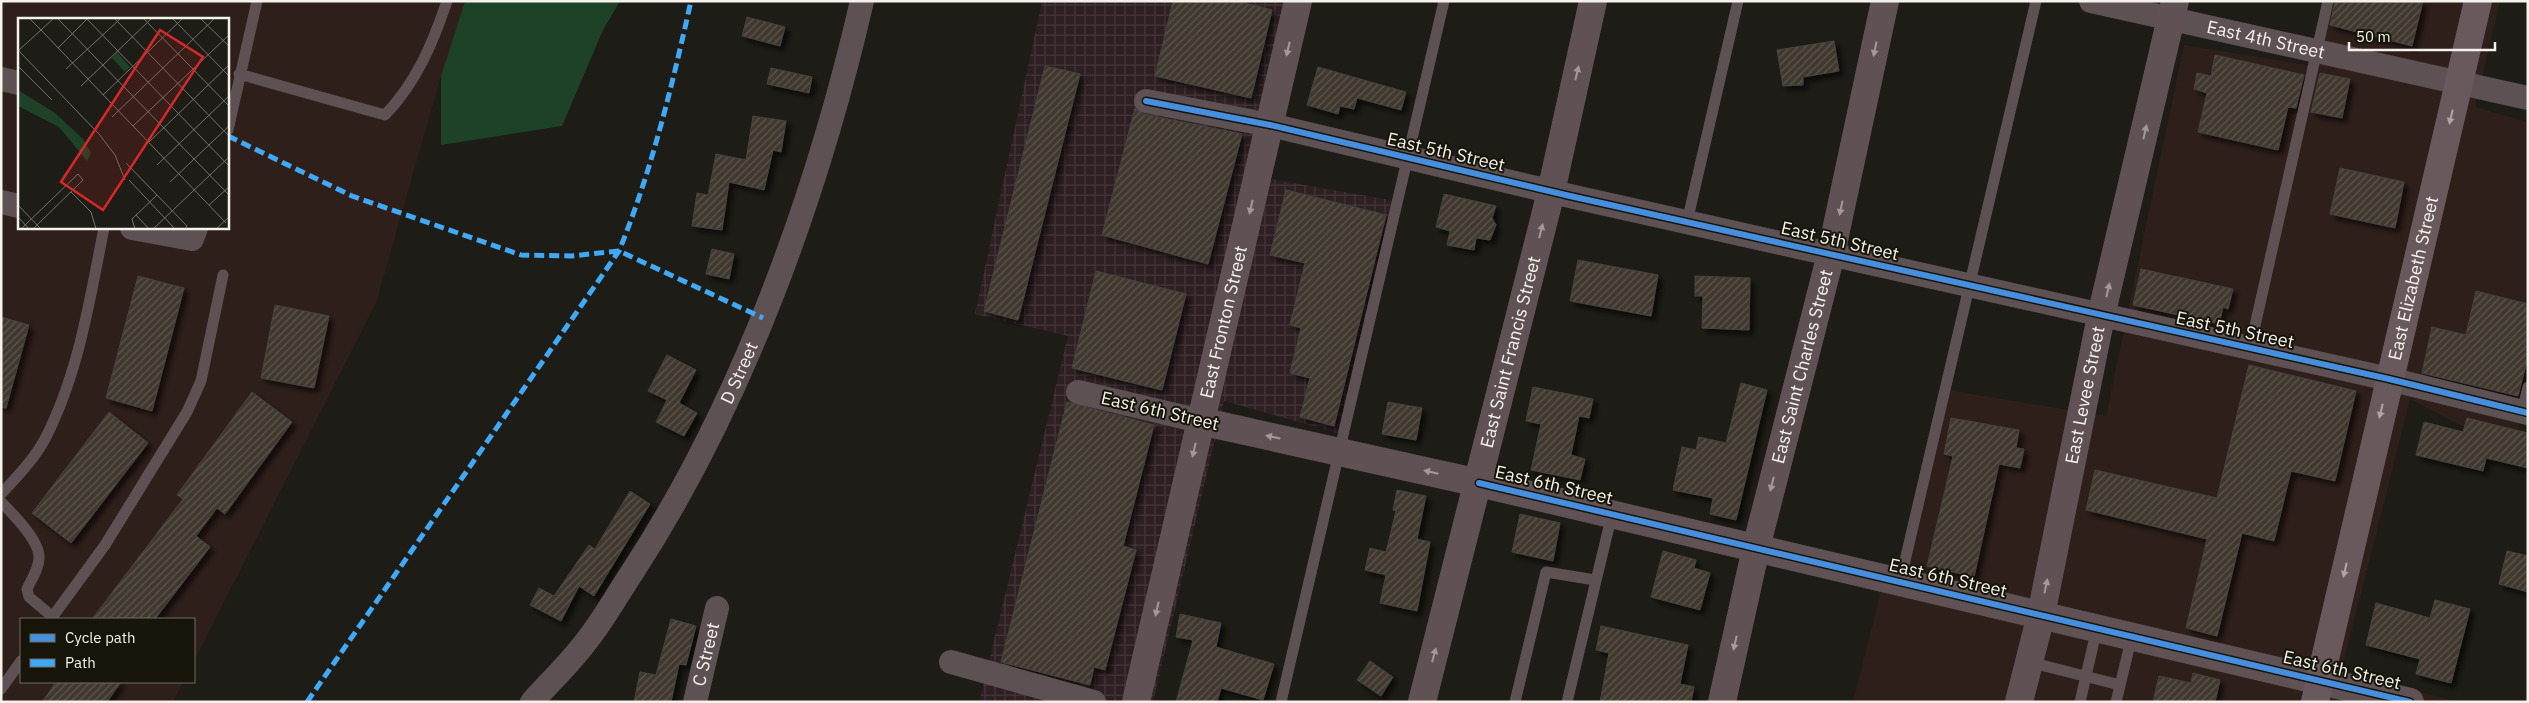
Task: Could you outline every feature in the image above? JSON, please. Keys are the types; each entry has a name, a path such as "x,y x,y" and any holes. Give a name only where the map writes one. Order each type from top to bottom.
{"main road":[{"name":"East Elizabeth Street","path":"2318,691 2389,378 2478,1"}],"street":[{"name":"D Street","path":"532,702 591,634 669,516 718,421 763,318 793,235 844,77 862,1"},
{"name":"East Fronton Street","path":"1136,702 1298,1"},
{"name":"East Saint Francis Street","path":"1422,702 1479,483 1551,192 1593,1"},
{"name":"East Saint Charles Street","path":"1722,702 1756,548 1831,254 1885,1"},
{"name":"East 4th Street","path":"2091,1 2173,10 2317,51 2528,98"},
{"name":"East Levee Street","path":"2019,702 2041,615 2102,316 2173,10"},
{"path":"1,79 18,83"},
{"name":"East 5th Street","path":"1146,101 1270,125 1551,192 2102,316 2389,378 2525,412"},
{"path":"1,202 18,206"},
{"path":"137,229 192,239 196,229"},
{"name":"East 6th Street","path":"1078,392 1479,483 2132,636 2318,691 2410,702"},
{"name":"C Street","path":"695,702 717,608"},
{"path":"951,662 1094,702"}],"lane":[{"path":"229,125 257,1"},
{"path":"240,74 385,115 402,97 419,70 447,1"},
{"path":"1281,702 1341,452 1444,1"},
{"path":"1687,222 1738,1"},
{"path":"1900,582 2036,1"},
{"path":"2250,348 2328,1"},
{"path":"1,494 46,438 69,382 81,339 104,229"},
{"path":"1,502 16,516 37,546 40,557 26,589 29,597 52,618 105,545 187,412 201,381 223,275"},
{"path":"2525,412 2528,386"},
{"path":"1567,702 1612,514"},
{"path":"1516,702 1546,572 1595,580"},
{"path":"2080,702 2096,628"},
{"path":"2116,702 2132,636"},
{"path":"1,689 20,662"},
{"path":"2029,662 2120,685"}],"shaded area":[{"path":"1,1 465,1 441,76 376,303 195,659 195,618 20,618 20,683 182,683 173,702 1,702"},
{"path":"1042,1 1312,1 1271,179 1396,201 1344,435 1224,401 1153,702 979,702 1068,336 975,314"},
{"path":"2324,1 2500,1 2475,107 2528,122 2528,383 2514,453 2410,399 2341,672 2459,702 1853,702 1889,560 1906,563 1947,390 2106,416 2184,45 2308,65"}],"green space":[{"path":"465,1 620,1 603,30 562,126 441,145 441,76"}],"building":[{"path":"1173,1 1237,1 1272,10 1251,98 1155,76"},
{"path":"2335,1 2423,1 2412,46 2330,25"},
{"path":"747,17 785,27 780,46 742,36"},
{"path":"1834,41 1839,71 1803,77 1803,85 1783,86 1777,50"},
{"path":"2215,55 2304,75 2296,108 2288,107 2278,150 2198,132 2207,93 2194,89 2197,73 2211,76"},
{"path":"1045,66 1080,74 1018,320 984,311"},
{"path":"1318,67 1406,92 1401,110 1357,98 1354,109 1340,106 1338,114 1307,105"},
{"path":"771,68 812,77 809,93 767,84"},
{"path":"2320,73 2350,79 2342,118 2311,112"},
{"path":"1135,108 1143,114 1242,134 1208,264 1102,235"},
{"path":"753,116 786,121 781,152 773,150 764,190 729,182 722,230 692,226 697,193 708,195 716,154 746,160"},
{"path":"2340,168 2404,182 2395,228 2330,214"},
{"path":"1286,190 1386,215 1334,426 1300,417 1310,378 1290,373 1301,328 1290,325 1305,263 1270,255"},
{"path":"1444,194 1496,206 1492,218 1496,225 1490,240 1476,238 1474,250 1447,245 1450,231 1436,227"},
{"path":"712,249 734,254 729,279 706,274"},
{"path":"1578,260 1658,275 1651,316 1570,301"},
{"path":"2141,269 2233,289 2228,309 2223,307 2219,324 2133,305"},
{"path":"1096,271 1186,294 1162,390 1072,368"},
{"path":"138,276 184,288 152,411 106,398"},
{"path":"1695,276 1750,278 1749,330 1702,328 1703,296 1695,296"},
{"path":"2476,291 2528,304 2528,357 2518,396 2422,373 2432,327 2466,335"},
{"path":"275,305 329,316 314,388 261,378"},
{"path":"1,317 29,325 6,408 1,407"},
{"path":"667,355 696,370 679,403 697,413 684,436 656,422 667,400 648,391"},
{"path":"2249,365 2356,391 2335,481 2291,471 2274,541 2242,533 2217,636 2186,628 2207,539 2086,510 2095,470 2217,498"},
{"path":"1741,383 1767,390 1736,520 1710,514 1713,498 1673,490 1682,447 1696,450 1699,437 1726,443"},
{"path":"1533,387 1593,399 1589,418 1579,416 1571,455 1585,459 1580,480 1531,470 1541,424 1526,421"},
{"path":"252,392 292,422 225,514 217,508 196,536 210,547 156,618 93,618 183,499 177,495"},
{"path":"1067,402 1154,425 1123,546 1136,550 1105,670 1094,667 1090,685 1001,662"},
{"path":"1388,402 1422,408 1416,440 1382,434"},
{"path":"109,412 148,443 71,543 32,513"},
{"path":"1951,418 2019,430 2016,448 2024,449 2020,468 1999,464 1974,577 1927,566 1953,456 1944,454"},
{"path":"2467,418 2528,433 2528,468 2486,458 2483,471 2416,455 2424,422 2463,432"},
{"path":"1397,490 1426,496 1417,539 1430,542 1417,611 1380,603 1386,575 1365,570 1370,548 1386,552 1396,511 1393,510"},
{"path":"630,491 650,504 594,596 579,586 561,621 530,605 539,588 554,596 589,545 595,549"},
{"path":"1520,514 1560,523 1553,561 1512,552"},
{"path":"1663,551 1696,560 1694,568 1710,573 1700,610 1651,597"},
{"path":"2507,551 2528,556 2528,592 2499,584"},
{"path":"2435,600 2470,609 2451,683 2416,674 2420,659 2366,645 2376,603 2430,618"},
{"path":"1180,614 1221,623 1216,647 1274,664 1263,700 1221,688 1217,702 1176,702 1193,640 1176,637"},
{"path":"671,619 696,626 686,665 679,664 671,702 634,702 640,672 656,675"},
{"path":"1601,626 1688,645 1680,684 1694,687 1691,702 1600,702 1609,653 1596,650"},
{"path":"1370,661 1393,677 1381,696 1357,680"},
{"path":"2193,673 2220,680 2215,702 2153,702 2159,676 2191,683"},
{"path":"55,683 120,683 107,702 42,702"}],"marked path":[{"path":"307,702 619,251 642,190 651,159 669,96 691,1"},
{"path":"229,136 352,196 521,255 571,256 619,251 763,318"}],"cycle path":[{"path":"1146,101 1270,125 1570,196 2389,379 2528,413"},
{"path":"1479,483 2410,702"}]}
